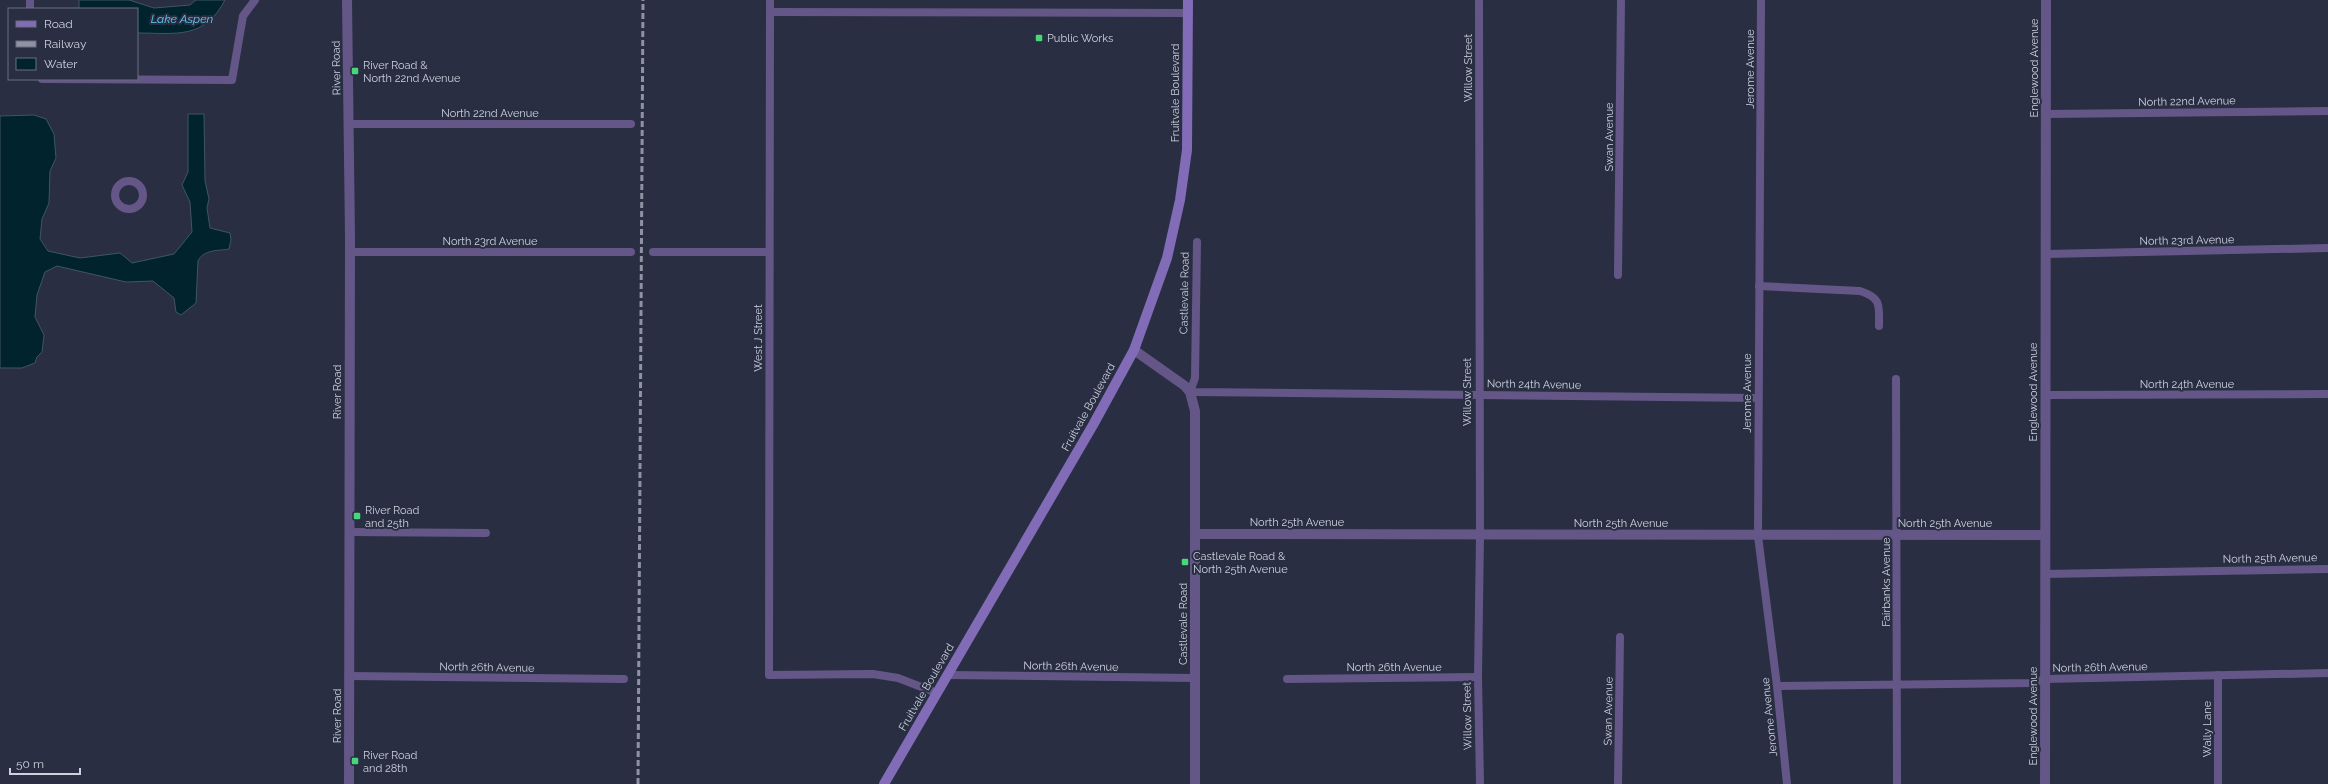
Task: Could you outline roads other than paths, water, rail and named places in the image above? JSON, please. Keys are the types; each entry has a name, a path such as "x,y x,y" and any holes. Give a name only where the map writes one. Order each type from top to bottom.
{"main road":[{"name":"Fruitvale Boulevard","path":"884,784 1134,350 1167,258 1180,200 1187,150 1188,0"}],"street":[{"path":"138,80 232,80 243,16 255,0"},
{"name":"River Road","path":"347,0 350,252 349,784"},
{"name":"West J Street","path":"770,0 769,675 873,674 898,678 937,693"},
{"name":"Willow Street","path":"1479,0 1478,394 1480,535 1478,677 1480,784"},
{"name":"Swan Avenue","path":"1618,275 1620,0"},
{"name":"Jerome Avenue","path":"1761,0 1758,536 1777,686 1786,784"},
{"name":"Englewood Avenue","path":"2045,784 2046,0"},
{"path":"770,12 1188,13"},
{"name":"North 22nd Avenue","path":"2046,114 2328,111"},
{"name":"North 22nd Avenue","path":"349,124 631,124"},
{"name":"Castlevale Road","path":"1195,784 1195,411 1190,392 1195,378 1197,242"},
{"name":"North 23rd Avenue","path":"2046,254 2328,248"},
{"name":"North 23rd Avenue","path":"350,252 631,252"},
{"path":"654,252 769,252"},
{"path":"1759,286 1860,291 1873,295 1879,305 1879,326"},
{"path":"1134,350 1185,386 1190,392"},
{"name":"Fairbanks Avenue","path":"1896,380 1897,784"},
{"name":"North 24th Avenue","path":"1190,392 1758,398"},
{"name":"North 24th Avenue","path":"2045,395 2328,394"},
{"path":"349,532 486,533"},
{"name":"North 25th Avenue","path":"1196,534 1758,536 2045,535"},
{"name":"North 25th Avenue","path":"2045,574 2328,570"},
{"name":"Swan Avenue","path":"1618,784 1620,638"},
{"name":"North 26th Avenue","path":"1777,686 1897,686 2033,683 2045,679 2328,674"},
{"name":"North 26th Avenue","path":"947,675 1195,678"},
{"name":"Wally Lane","path":"2218,675 2218,784"},
{"name":"North 26th Avenue","path":"349,676 624,679"},
{"name":"North 26th Avenue","path":"1287,679 1478,677"}],"water":[{"name":"Lake Aspen","path":"79,0 129,0 154,8 190,5 196,0 225,0 217,13 208,22 188,32 176,33 138,33 138,8 79,8"},
{"path":"188,114 204,114 205,181 209,199 207,208 210,228 230,233 231,240 229,249 208,252 198,261 196,303 181,315 176,312 174,298 153,281 126,282 57,266 45,272 37,295 35,317 44,335 42,352 37,357 35,363 22,368 0,368 0,116 34,115 46,119 54,134 56,158 50,171 49,203 42,219 40,239 48,251 80,258 120,253 132,263 174,254 192,232 190,202 182,185 188,172"}],"railway":[{"path":"638,784 643,0"}],"place":[{"name":"Public Works","path":"1039,38"},
{"name":"River Road & North 22nd Avenue","path":"355,71"},
{"name":"River Road and 25th","path":"357,516"},
{"name":"Castlevale Road & North 25th Avenue","path":"1185,562"},
{"name":"River Road and 28th","path":"355,761"}]}
